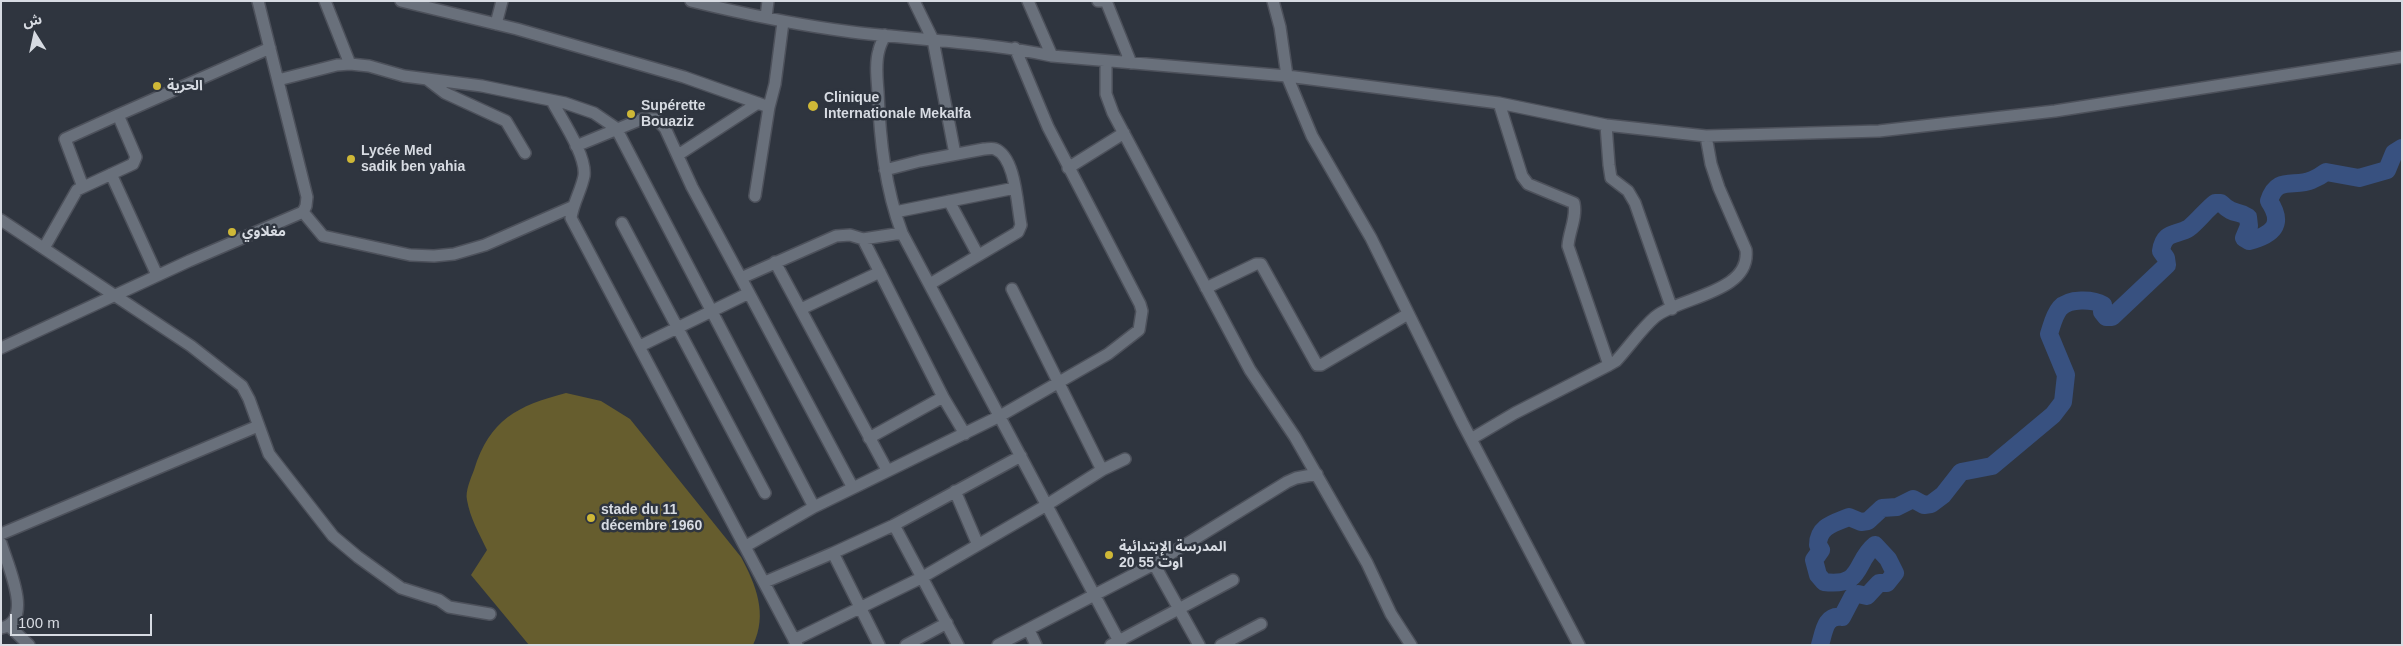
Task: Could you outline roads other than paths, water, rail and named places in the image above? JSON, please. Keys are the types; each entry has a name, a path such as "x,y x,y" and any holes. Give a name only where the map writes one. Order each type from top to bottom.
{"street":[{"path":"1,348 113,295 303,212 307,197 258,1"},
{"path":"325,1 350,64"},
{"path":"401,1 496,24 684,77 764,105"},
{"path":"496,24 502,1"},
{"path":"691,1 783,22 885,35 1015,48 1052,56 1287,76 1499,103 1606,125 1706,136 1879,131 2016,116 2402,56"},
{"path":"766,17 768,1"},
{"path":"914,1 933,40 955,154"},
{"path":"1028,1 1052,56"},
{"path":"1098,1 1106,1 1132,63"},
{"path":"1273,1 1280,27 1287,76 1312,136 1370,238 1471,439 1579,645"},
{"path":"755,196 764,105 775,84 783,22"},
{"path":"885,35 878,50 877,68 885,170 894,212 902,232 1000,416 1045,506 1094,595 1117,644 1234,580"},
{"path":"83,187 66,139 270,48"},
{"path":"746,546 814,507 1000,416 1059,383 1129,340 1139,330 1142,311 1048,127 1015,48"},
{"path":"1106,61 1106,94 1124,133 1250,370 1295,437 1367,564 1391,614 1411,645"},
{"path":"278,80 350,64 369,66 426,80 482,86 552,101 594,113 616,128 814,507"},
{"path":"426,80 445,93 506,121 525,153"},
{"path":"552,101 584,165 584,177 572,207 571,218 796,643 922,578 1045,506 1102,470 1125,459"},
{"path":"1499,103 1522,176 1528,184 1574,203 1576,213 1569,234 1568,246 1609,365"},
{"path":"678,155 764,105"},
{"path":"44,248 78,190 133,164 136,157 118,115"},
{"path":"576,146 616,128 642,119 656,119 665,128 741,278 853,488"},
{"path":"1606,125 1608,165 1612,178 1628,191 1634,203 1672,309"},
{"path":"1068,168 1124,133"},
{"path":"1471,439 1515,413 1609,365 1616,360 1655,317 1712,293 1738,275 1746,261 1744,240 1719,188 1711,164 1706,136"},
{"path":"885,170 955,154 994,148 1002,154 1009,164 1015,188 1020,229 1012,238 978,254 930,284"},
{"path":"111,174 157,276"},
{"path":"894,212 1015,188"},
{"path":"949,201 978,254"},
{"path":"303,212 323,236 410,255 434,256 454,254 485,245 572,207"},
{"path":"1,220 191,346 242,386 249,399 270,454 333,536 358,558 401,588 439,600 449,607 490,614"},
{"path":"622,223 766,493"},
{"path":"741,278 836,236 850,235 863,239 902,232"},
{"path":"863,239 943,397 966,434"},
{"path":"775,262 868,438 887,470"},
{"path":"1206,288 1256,264 1261,264 1317,364 1322,365 1408,314"},
{"path":"801,309 880,272"},
{"path":"1012,289 1102,470"},
{"path":"640,346 749,293"},
{"path":"868,438 943,397"},
{"path":"1,534 258,426"},
{"path":"765,582 894,525 1020,456"},
{"path":"998,645 1154,564 1287,482 1316,474"},
{"path":"955,491 978,545"},
{"path":"894,525 958,645"},
{"path":"1,543 17,597 19,613 15,621 5,627 28,645"},
{"path":"833,553 879,645"},
{"path":"1154,564 1199,645"},
{"path":"906,645 947,623"},
{"path":"1221,645 1261,624"},
{"path":"1029,630 1036,645"}],"waterway":[{"path":"1820,645 1826,625 1832,618 1842,617 1853,596 1858,594 1867,596 1879,583 1887,583 1895,573 1888,559 1875,545 1868,552 1857,572 1852,577 1837,583 1824,582 1818,575 1814,560 1821,550 1818,545 1821,533 1833,523 1849,517 1861,522 1868,521 1882,508 1897,507 1913,499 1924,505 1931,504 1943,495 1961,472 1992,466 2053,415 2063,402 2066,375 2049,334 2060,308 2069,302 2081,300 2099,303 2103,305 2102,312 2106,317 2112,317 2167,265 2166,258 2161,251 2165,240 2189,228 2215,203 2221,203 2229,210 2248,217 2249,226 2244,238 2249,241 2257,239 2274,228 2276,217 2269,201 2272,193 2281,185 2312,180 2326,172 2359,178 2387,170 2394,153 2402,148"}],"place":[{"name":"الحرية","path":"157,86"},
{"name":"Clinique Internationale Mekalfa","path":"813,106"},
{"name":"Supérette Bouaziz","path":"631,114"},
{"name":"Lycée Med sadik ben yahia","path":"351,159"},
{"name":"مغلاوي","path":"232,232"},
{"name":"stade du 11 décembre 1960","path":"591,518"},
{"name":"المدرسة الإبتدائية 20 اوت 55","path":"1109,555"}]}
